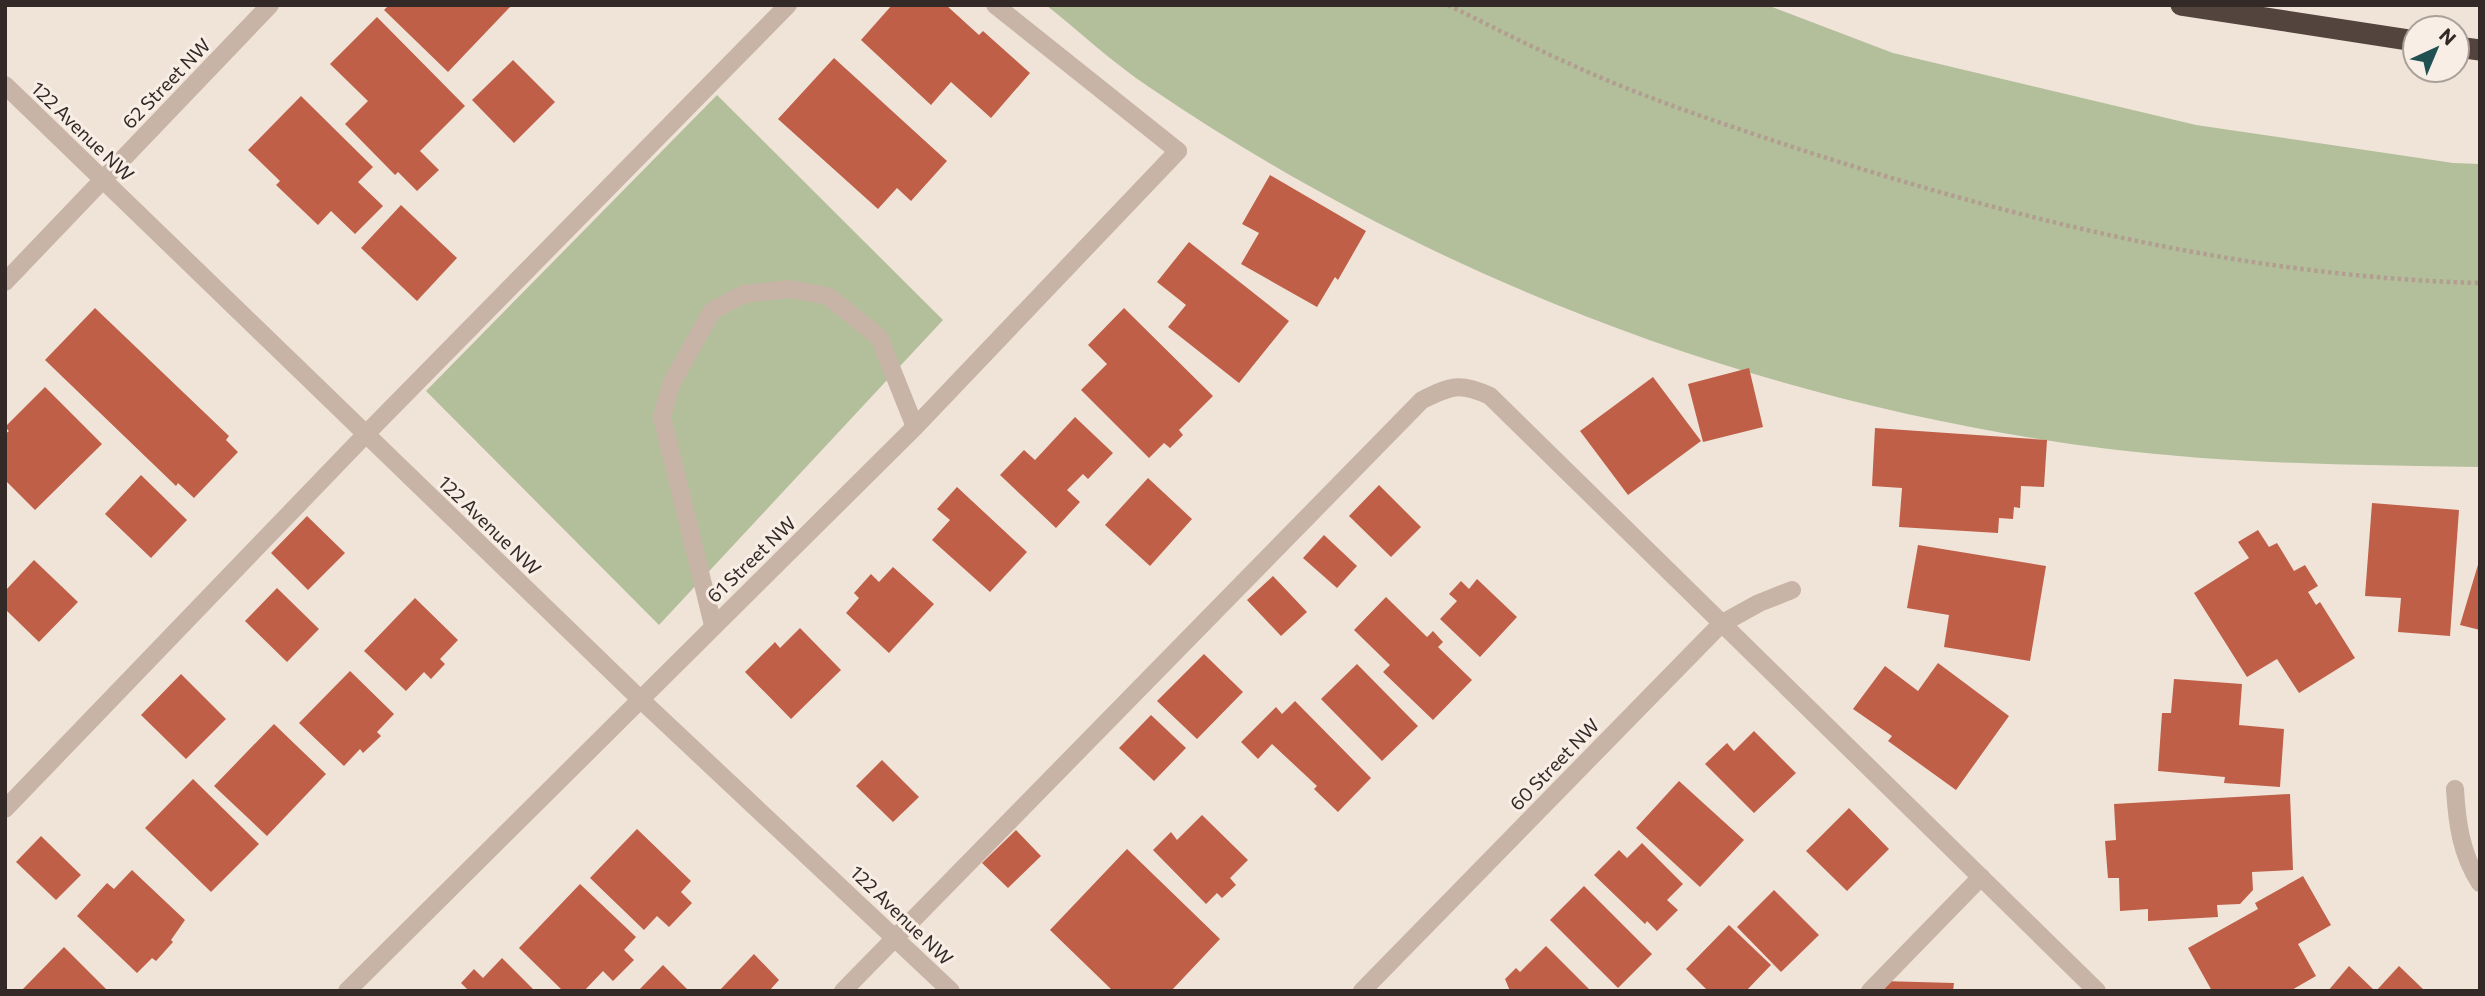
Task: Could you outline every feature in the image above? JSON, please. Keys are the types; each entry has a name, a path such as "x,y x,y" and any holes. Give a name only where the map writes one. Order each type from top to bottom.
{"highway":[{"path":"2181,5 2401,39"}],"street":[{"name":"62 Street NW","path":"5,282 270,5"},
{"path":"5,810 366,434 788,5"},
{"name":"61 Street NW","path":"347,991 639,698 915,427 1178,151 995,5"},
{"name":"122 Avenue NW","path":"5,85 639,698 951,991"},
{"path":"713,625 662,417 671,384 712,311 744,294 789,289 828,296 880,337 915,427"},
{"path":"843,991 1422,400 1451,385 1473,388 1490,396 2097,991"},
{"name":"60 Street NW","path":"1362,991 1721,624 1792,590"},
{"path":"2455,789 2458,832 2471,870 2480,883"},
{"path":"1870,991 1981,877"}],"path":[{"path":"1448,5 1572,65 1746,131 1880,175 2026,215 2181,250 2310,269 2435,282 2480,283"}],"green space":[{"path":"1046,5 1767,5 1893,53 2196,125 2453,163 2480,164 2480,467 2248,461 2109,449 1981,429 1855,402 1730,367 1608,325 1488,275 1371,219 1258,156 1149,87"},
{"path":"717,95 943,320 659,625 426,391"}],"building":[{"path":"389,5 512,5 448,72 384,10"},
{"path":"892,5 946,5 979,35 983,31 1030,73 991,118 951,82 931,105 861,40"},
{"path":"377,17 465,106 420,151 439,170 417,191 398,172 395,175 345,124 368,101 330,64"},
{"path":"834,58 947,161 911,201 897,188 878,209 778,119"},
{"path":"513,60 555,102 514,143 472,100"},
{"path":"301,96 373,167 358,182 383,206 355,234 331,211 318,225 276,185 280,181 248,150"},
{"path":"1270,175 1366,231 1338,280 1335,277 1317,307 1241,264 1259,233 1242,224"},
{"path":"401,205 457,258 417,301 361,248"},
{"path":"1189,242 1289,321 1239,383 1168,327 1186,305 1157,282"},
{"path":"95,308 229,436 226,440 238,452 194,498 178,483 176,486 45,360"},
{"path":"1124,308 1213,396 1179,430 1183,435 1170,448 1164,443 1149,458 1081,390 1107,364 1088,345"},
{"path":"1749,368 1763,427 1703,442 1688,384"},
{"path":"1653,377 1701,441 1628,495 1580,431"},
{"path":"45,387 102,444 35,510 5,480 5,434 9,431 5,427"},
{"path":"1075,417 1113,453 1088,479 1083,474 1067,490 1080,502 1056,528 1000,475 1024,450 1035,460"},
{"path":"1875,428 2047,440 2044,487 2021,486 2020,508 2014,507 2013,519 1999,518 1998,533 1899,527 1902,488 1872,486"},
{"path":"141,475 187,520 151,558 105,514"},
{"path":"1148,478 1192,519 1150,566 1105,525"},
{"path":"1379,485 1421,527 1391,557 1349,516"},
{"path":"957,487 1027,552 990,592 932,540 950,520 937,509"},
{"path":"2372,503 2459,510 2450,636 2398,632 2401,598 2365,596"},
{"path":"307,516 345,553 308,590 271,553"},
{"path":"2258,530 2269,547 2277,543 2294,571 2305,565 2318,586 2308,592 2316,605 2320,602 2355,658 2299,693 2277,659 2247,677 2194,593 2249,558 2238,542"},
{"path":"1324,535 1357,566 1337,588 1303,558"},
{"path":"1918,545 2046,566 2030,661 1944,647 1949,615 1907,608"},
{"path":"2480,558 2480,630 2460,625"},
{"path":"34,560 78,602 39,642 5,609 5,591"},
{"path":"893,567 934,604 889,653 846,613 859,598 854,593 871,574 879,582"},
{"path":"1273,576 1307,612 1281,636 1247,600"},
{"path":"1477,579 1517,617 1480,657 1440,619 1457,601 1449,594 1461,581 1469,589"},
{"path":"277,588 319,629 287,662 245,621"},
{"path":"1386,597 1427,637 1433,631 1443,642 1438,647 1472,680 1433,720 1383,672 1390,665 1354,630"},
{"path":"415,598 458,640 440,659 445,664 431,679 424,672 406,691 364,651"},
{"path":"800,628 841,670 791,719 745,672 775,642 780,648"},
{"path":"1204,654 1243,692 1197,739 1157,701"},
{"path":"1938,663 2009,716 1956,790 1888,741 1892,736 1853,709 1885,666 1918,691"},
{"path":"1357,664 1418,726 1382,761 1321,699"},
{"path":"350,671 394,714 377,732 381,736 363,753 360,749 344,766 299,723"},
{"path":"181,674 226,719 186,759 141,715"},
{"path":"2174,679 2242,684 2239,725 2284,729 2280,787 2224,783 2225,777 2158,771 2162,713 2171,713"},
{"path":"1295,701 1371,778 1338,812 1314,789 1317,786 1272,744 1258,759 1241,742 1276,707 1282,714"},
{"path":"1151,715 1186,748 1154,781 1119,748"},
{"path":"274,724 326,774 267,836 214,786"},
{"path":"1754,731 1796,773 1754,813 1705,764 1727,743 1734,751"},
{"path":"882,760 919,797 893,822 856,786"},
{"path":"193,779 259,844 211,892 145,828"},
{"path":"1679,781 1744,840 1700,887 1636,828"},
{"path":"2290,794 2293,870 2252,872 2253,890 2240,904 2217,905 2218,917 2148,921 2148,909 2120,911 2119,878 2108,878 2105,841 2116,840 2114,804"},
{"path":"1849,808 1889,849 1847,891 1806,851"},
{"path":"1202,815 1248,860 1230,878 1236,885 1222,898 1217,893 1206,904 1153,850 1171,832 1177,840"},
{"path":"637,829 691,881 681,892 692,903 669,927 657,916 644,930 590,878"},
{"path":"1016,830 1041,856 1008,888 982,863"},
{"path":"41,836 81,875 56,900 16,862"},
{"path":"1642,843 1683,884 1667,900 1678,910 1657,931 1647,921 1645,924 1594,875 1619,850 1627,858"},
{"path":"1127,849 1220,939 1171,991 1113,991 1050,930"},
{"path":"132,870 185,920 171,940 173,942 156,961 152,958 137,973 77,916 107,883 114,889"},
{"path":"2303,876 2331,925 2298,944 2316,976 2290,991 2212,991 2188,948 2258,909 2255,903"},
{"path":"580,884 636,937 624,950 634,960 613,981 603,971 584,991 563,991 519,948"},
{"path":"1584,886 1652,954 1618,988 1550,920"},
{"path":"1774,890 1819,935 1781,972 1737,927"},
{"path":"1729,925 1771,965 1746,991 1708,991 1686,969"},
{"path":"1546,946 1591,991 1510,991 1505,979 1516,968 1520,972"},
{"path":"64,947 108,991 21,991"},
{"path":"754,954 779,980 769,991 719,991"},
{"path":"502,958 535,991 469,991 461,983 474,969 483,978"},
{"path":"663,965 689,991 638,991"},
{"path":"2349,966 2375,991 2328,991"},
{"path":"2399,966 2425,991 2376,991"},
{"path":"1882,981 1954,983 1953,991 1882,991"}]}
